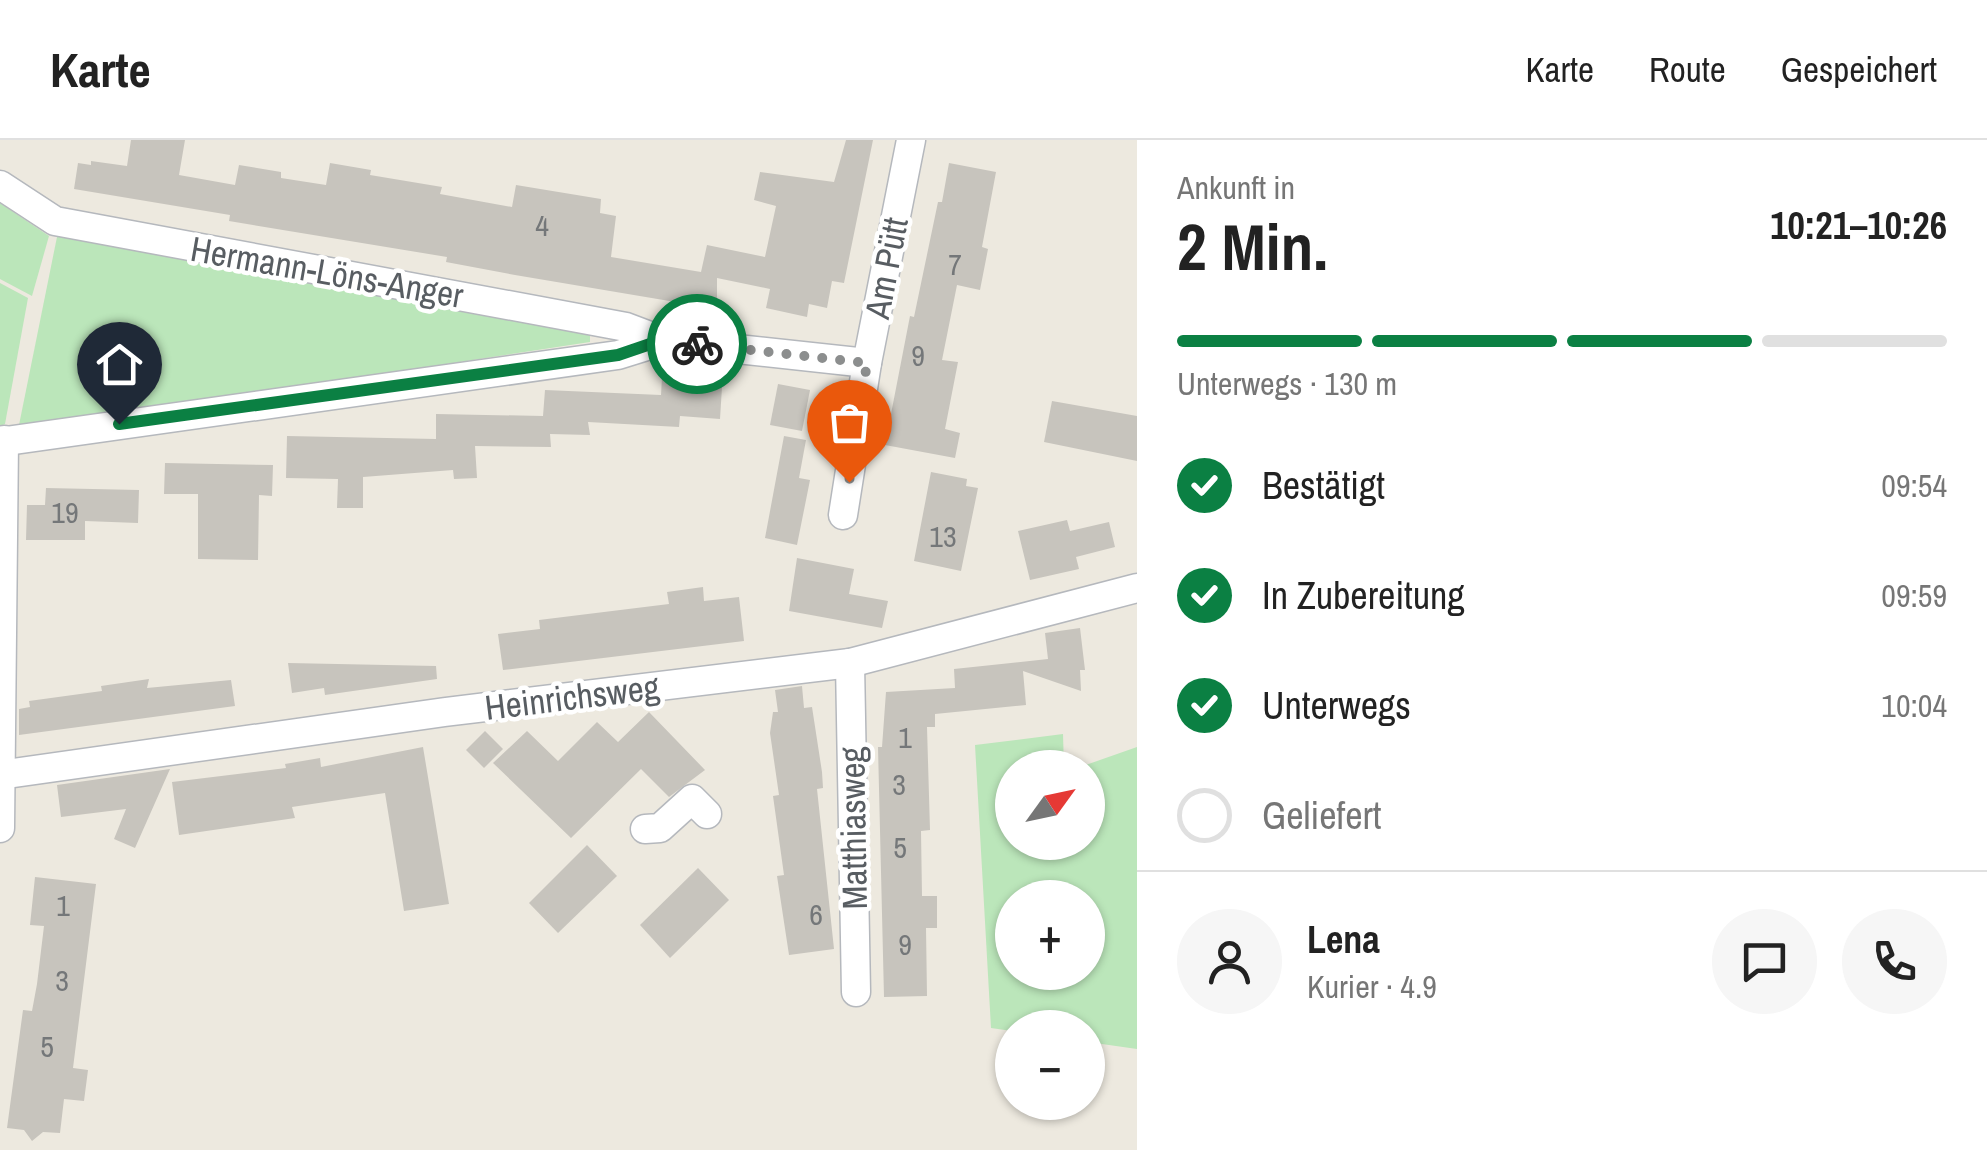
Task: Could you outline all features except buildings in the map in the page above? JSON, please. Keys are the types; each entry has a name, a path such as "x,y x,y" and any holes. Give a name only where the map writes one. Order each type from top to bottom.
{"street":[{"name":"Am Pütt","path":"843,515 867,363 911,140"},
{"name":"Hermann-Löns-Anger","path":"0,185 55,221 626,327 662,340 867,363"},
{"name":"Hermann-Löns-Anger","path":"2,441 618,355 662,340"},
{"path":"0,828 2,441"},
{"name":"Heinrichsweg","path":"1,775 445,712 850,663 1137,588"},
{"name":"Matthiasweg","path":"850,663 856,992"},
{"path":"645,829 660,828 692,799 707,814"}],"green space":[{"path":"0,203 49,236 32,296 0,279"},
{"path":"58,232 590,335 590,342 18,430"},
{"path":"0,283 28,298 5,424 0,426"},
{"path":"1063,734 1063,750 995,750 995,860 1105,860 1105,758 1137,747 1137,1049 1105,1044 1105,1010 995,1010 995,1029 991,1028 975,745"}],"way so far":[{"path":"697,344 867,363 849,482"}],"route":[{"path":"119,424 618,355 662,340 697,344"}]}
